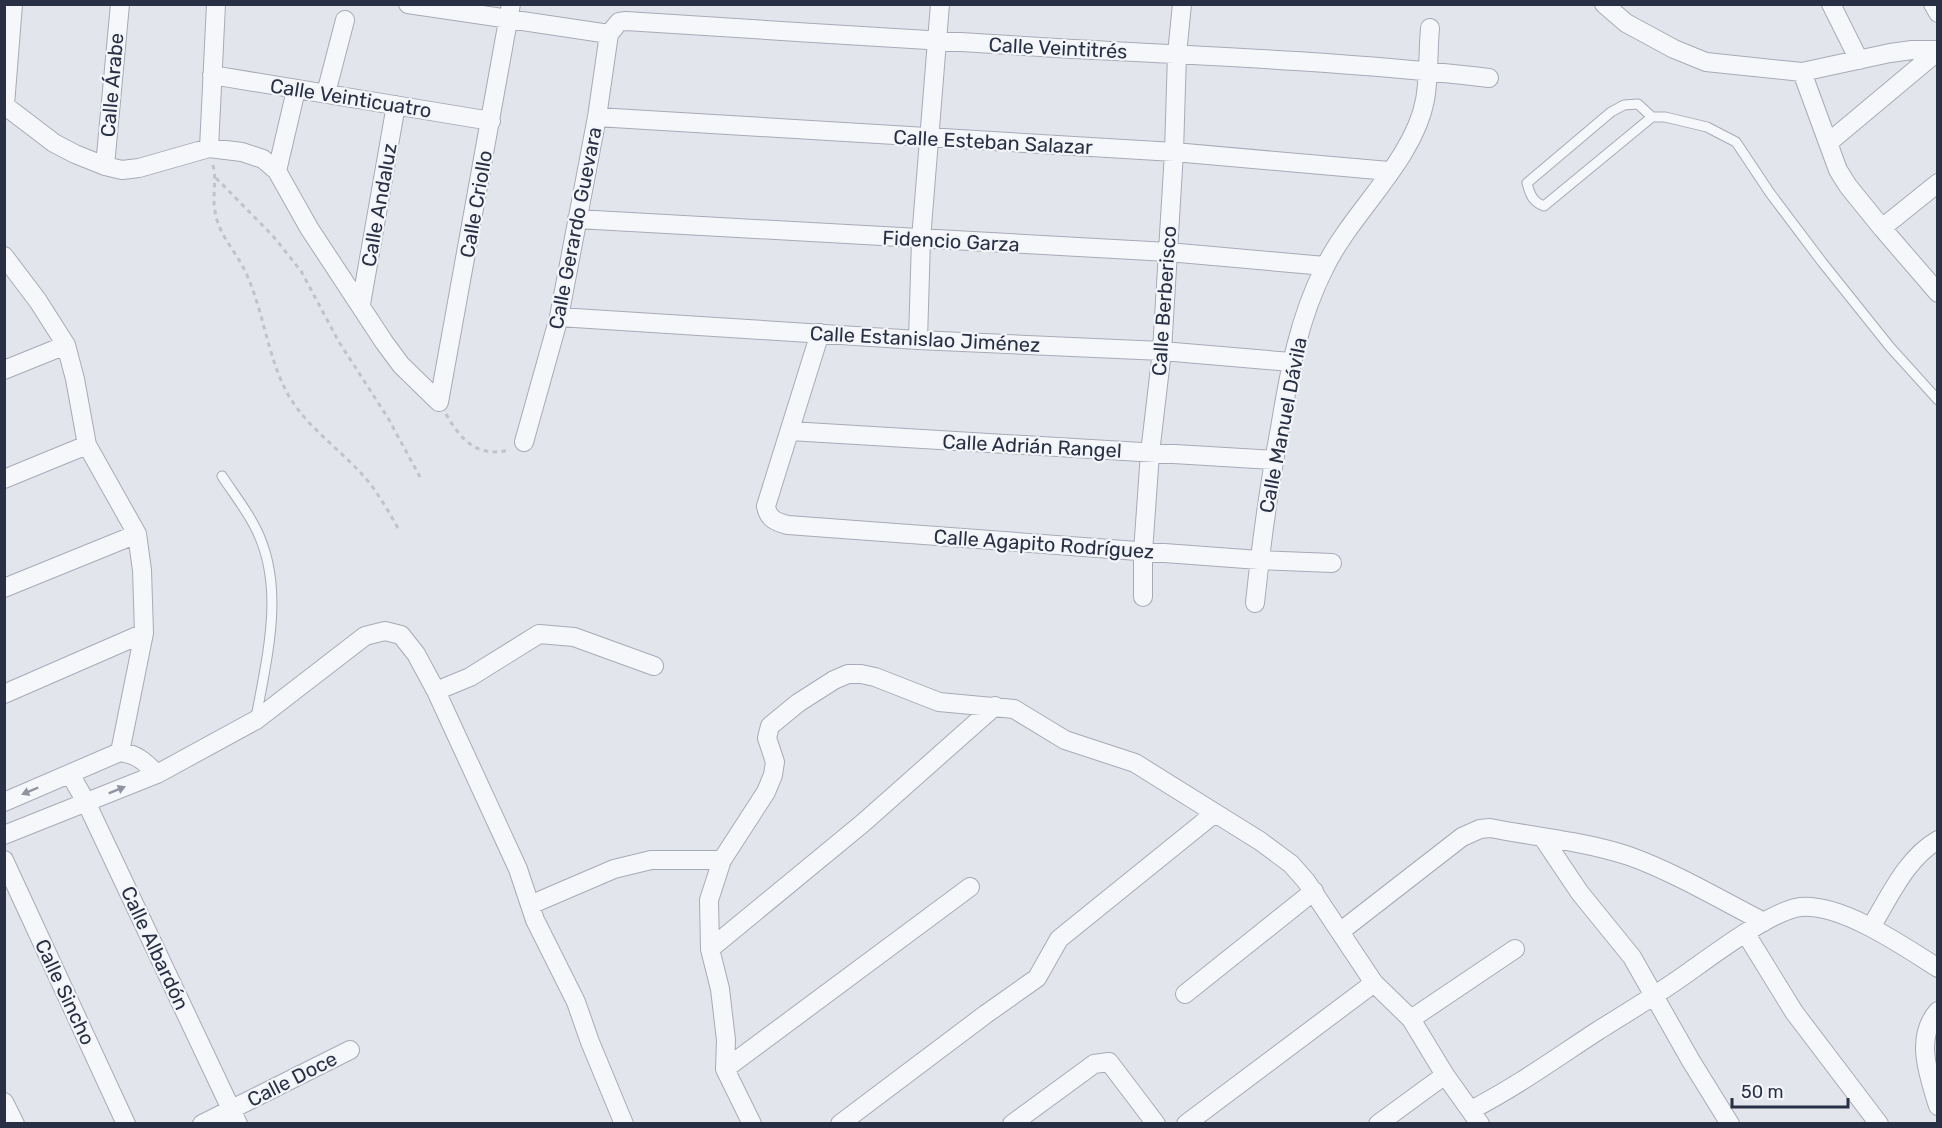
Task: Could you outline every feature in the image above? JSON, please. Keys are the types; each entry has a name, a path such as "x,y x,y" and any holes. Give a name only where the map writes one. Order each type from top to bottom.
{"street":[{"path":"13,4 5,105 54,143 105,166 122,170 139,168 209,148 254,155 277,171 309,228 384,342 401,364 439,402"},
{"name":"Calle Árabe","path":"105,166 120,4"},
{"path":"209,148 216,4"},
{"path":"408,4 510,12 609,34"},
{"path":"918,340 921,239 940,4"},
{"name":"Calle Berberisco","path":"1143,597 1143,552 1150,453 1162,351 1174,152 1177,54 1182,4"},
{"path":"1604,4 1626,23 1674,49 1706,62 1802,72 1902,51 1938,51"},
{"path":"1831,4 1859,60"},
{"path":"1933,4 1938,13"},
{"name":"Calle Criollo","path":"439,402 510,12"},
{"path":"326,93 345,20"},
{"name":"Calle Veintitrés","path":"609,34 619,22 626,21 1427,70 1489,78"},
{"name":"Calle Manuel Dávila","path":"1256,603 1259,560 1274,460 1291,362 1306,312 1325,266 1406,146 1418,123 1425,100 1430,28"},
{"name":"Calle Gerardo Guevara","path":"524,442 559,317 597,117 609,34"},
{"path":"1828,143 1938,51"},
{"path":"1802,72 1838,170 1882,228 1938,293"},
{"name":"Calle Veinticuatro","path":"212,75 491,121"},
{"path":"277,171 296,90"},
{"name":"Calle Andaluz","path":"361,304 396,105"},
{"name":"Calle Esteban Salazar","path":"597,117 929,139 1174,152 1389,171"},
{"path":"1882,228 1938,183"},
{"name":"Fidencio Garza","path":"577,219 1168,252 1325,266"},
{"path":"6,260 38,301 66,345 75,379 87,445 137,534 144,591 144,633 120,752"},
{"name":"Calle Estanislao Jiménez","path":"559,317 918,340 1162,351 1291,362"},
{"path":"790,431 820,333"},
{"path":"4,370 66,345"},
{"name":"Calle Adrián Rangel","path":"790,431 1274,460"},
{"name":"Calle Agapito Rodríguez","path":"790,431 766,506 767,513 772,519 788,525 1143,552 1332,563"},
{"path":"4,479 87,445"},
{"path":"4,588 137,534"},
{"path":"4,835 157,774 256,720 365,636 385,631 401,635 416,654 436,691 518,869 535,920 576,1002 624,1124"},
{"path":"4,694 144,633"},
{"path":"436,691 470,677 539,634 574,636 654,666"},
{"path":"752,1124 725,1069 726,1040 720,989 710,950 709,900 722,860 761,799 773,775 775,762 766,738 770,726 798,703 834,680 848,674 875,677 939,702 995,706 1014,710 1065,740 1135,763 1260,841 1291,864 1314,891 1374,983 1411,1019 1445,1075 1475,1117 1534,1074 1764,922 1788,910 1802,907 1816,908 1840,915 1871,927 1938,968"},
{"path":"710,950 863,823 995,706"},
{"path":"4,802 120,752 131,753 141,758 157,774"},
{"name":"Calle Albardón","path":"70,774 86,802 235,1116"},
{"path":"840,1124 1037,978 1059,939 1215,813"},
{"path":"1341,931 1448,847 1472,831 1490,828 1589,845 1647,863 1764,922"},
{"path":"1543,838 1580,893 1632,957 1730,1124"},
{"path":"1871,927 1906,871 1928,846 1938,840"},
{"name":"Calle Sincho","path":"4,860 126,1124"},
{"path":"530,905 614,868 651,860 722,860"},
{"path":"725,1069 970,888"},
{"path":"1185,994 1314,891"},
{"path":"1746,934 1794,1012 1879,1124"},
{"path":"1411,1019 1515,949"},
{"path":"1186,1124 1374,983"},
{"path":"1938,1011 1924,1042 1926,1069 1938,1106"},
{"name":"Calle Doce","path":"202,1124 235,1116 350,1050"},
{"path":"1012,1124 1094,1064 1109,1062 1156,1124"},
{"path":"1378,1124 1445,1075"},
{"path":"4,1102 15,1124"}],"lane":[{"path":"1652,117 1638,104 1624,105 1611,112 1527,183 1529,193 1536,203 1544,207 1652,117 1665,117 1707,127 1736,142 1770,193 1822,262 1890,347 1938,400"},
{"path":"222,476 256,528 271,586 271,633 256,720"}],"path":[{"path":"209,148 216,178 214,210 224,239 242,266 255,294 277,369 296,407 327,441 360,471 383,502 399,530"},
{"path":"216,178 273,236 301,271 339,342 388,418 420,477"},
{"path":"439,402 459,434 472,447 487,453 502,452 524,442"}]}
